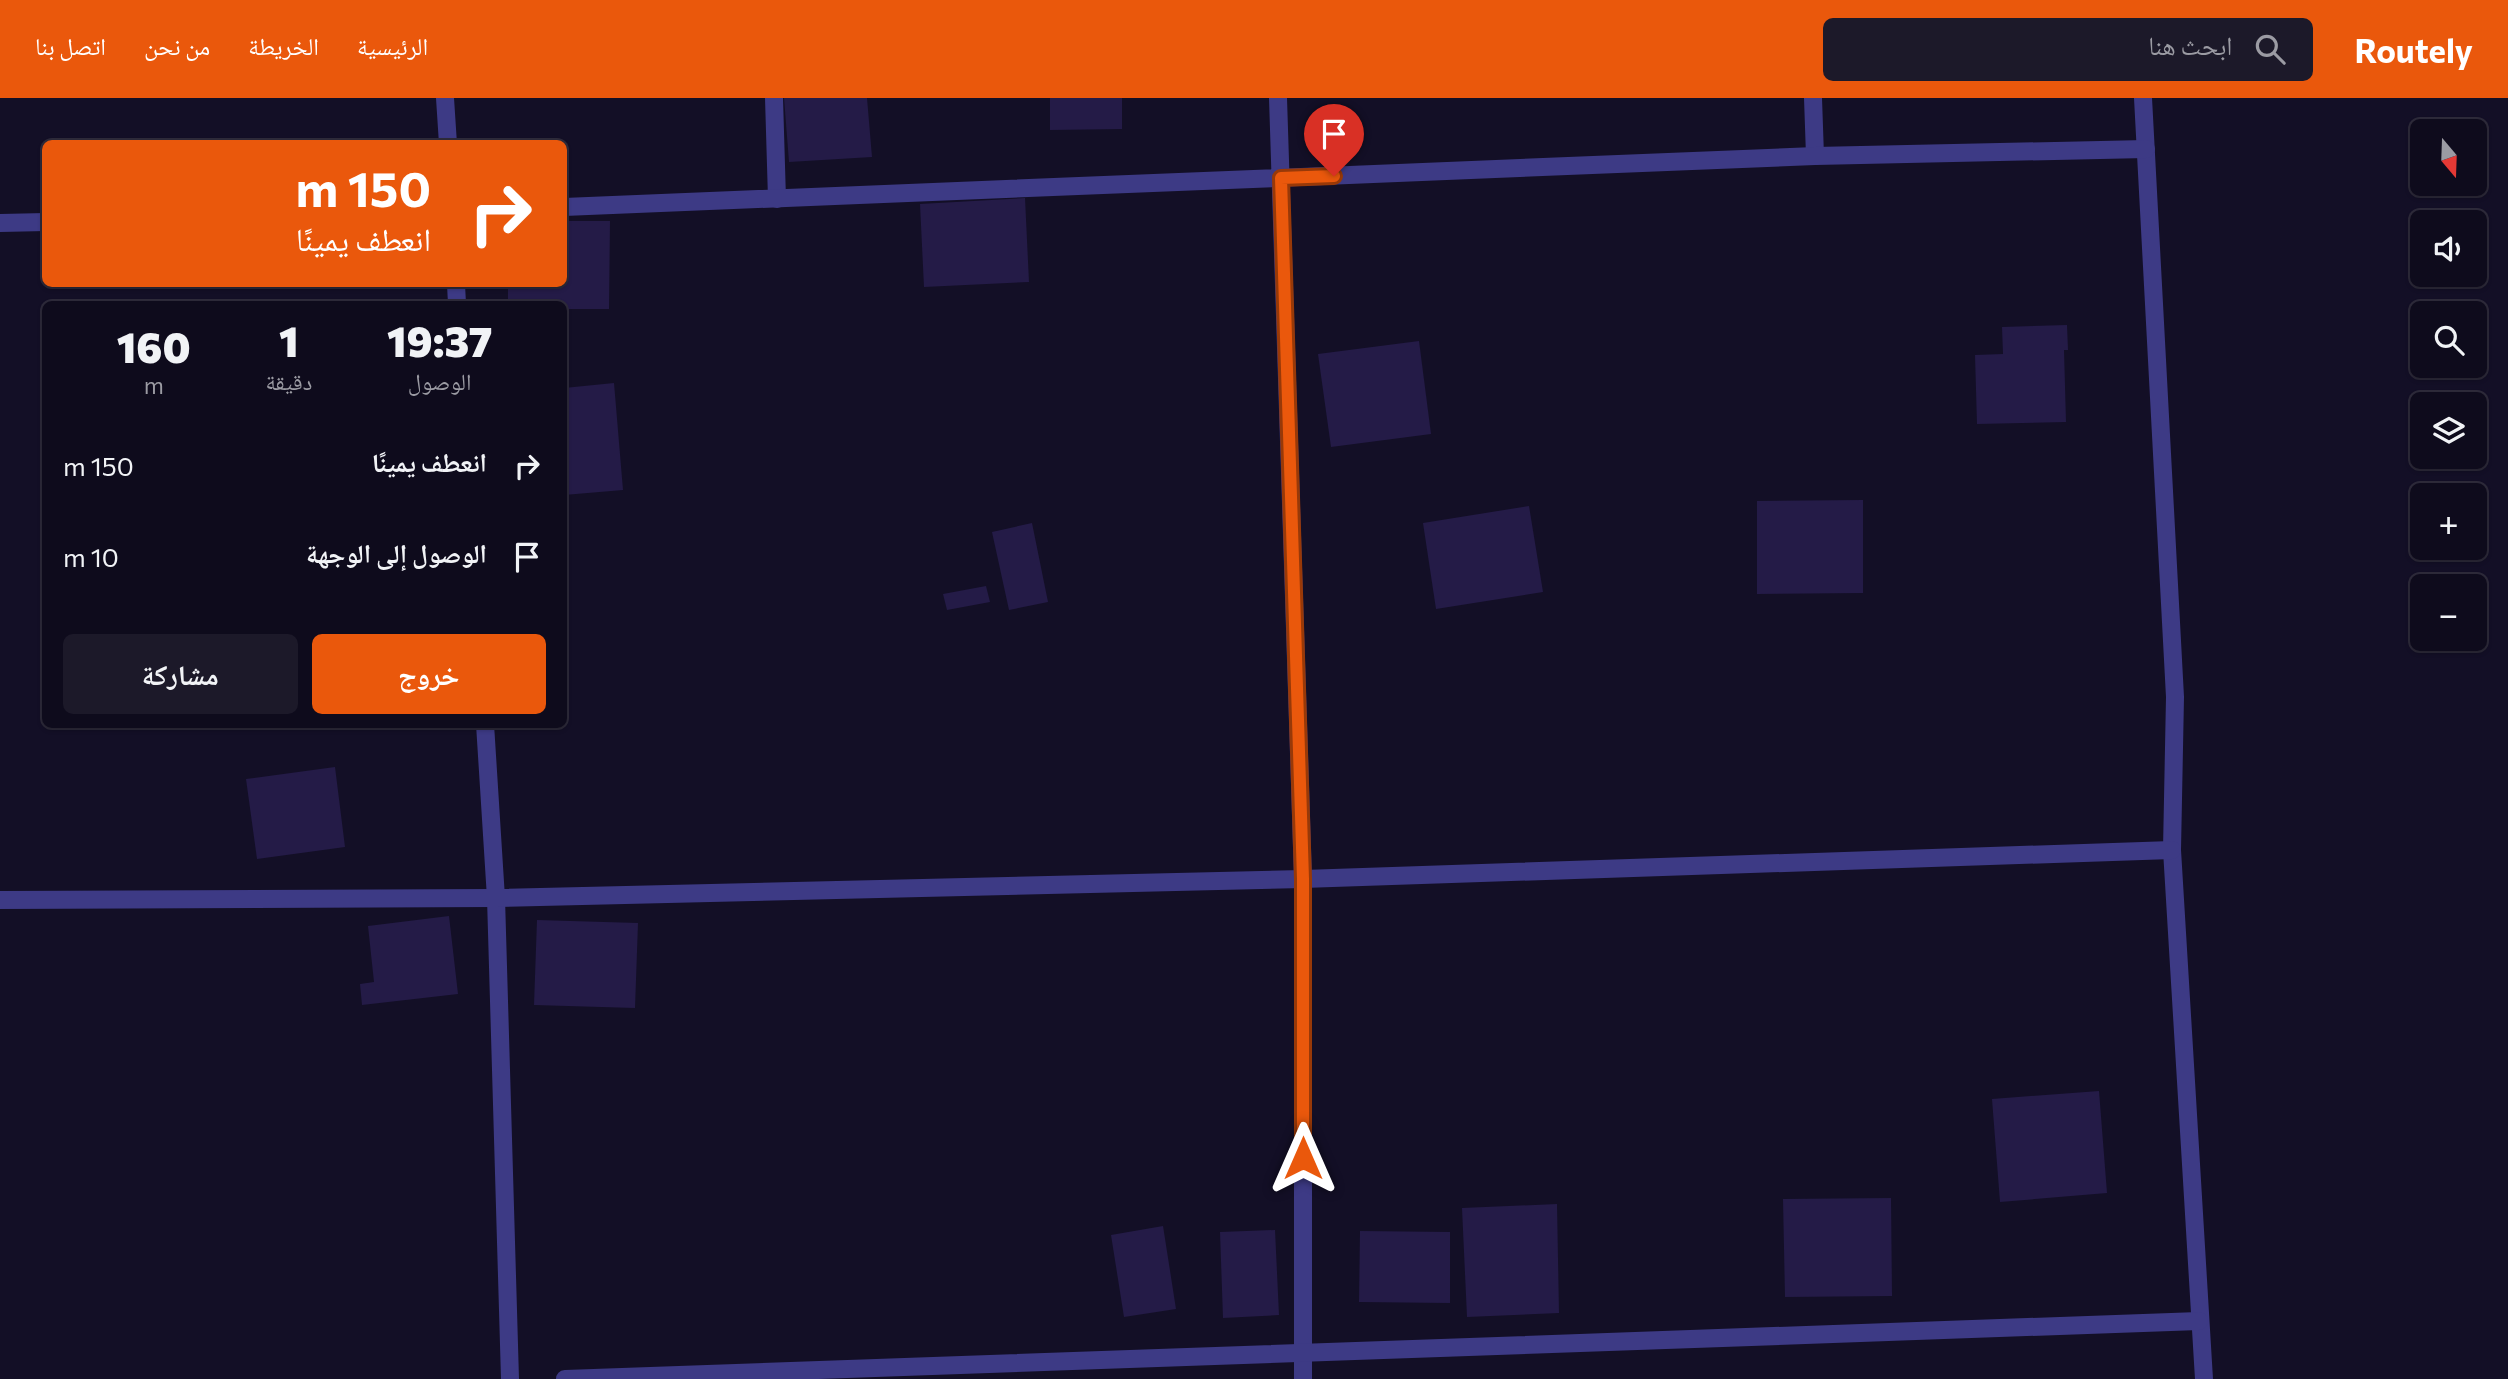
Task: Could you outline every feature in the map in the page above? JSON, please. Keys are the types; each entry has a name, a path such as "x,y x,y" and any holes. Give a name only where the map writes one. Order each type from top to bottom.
{"street":[{"path":"445,98 447,140"},
{"path":"774,98 777,199"},
{"path":"1278,98 1303,879 1303,1379"},
{"path":"1813,98 1815,156"},
{"path":"2143,98 2175,697 2172,850 2203,1379"},
{"path":"567,207 1815,156 2146,149"},
{"path":"0,223 42,222"},
{"path":"485,728 496,898 510,1379"},
{"path":"0,900 496,898 1303,879 2172,850"},
{"path":"565,1379 2199,1321"}],"building":[{"path":"784,98 867,98 872,157 789,162"},
{"path":"1050,98 1122,98 1122,129 1050,130"},
{"path":"1025,198 1029,282 924,287 920,204"},
{"path":"567,221 610,221 609,309 567,309 567,301 508,301 508,287 567,287"},
{"path":"2067,325 2068,350 2064,350 2066,422 1977,424 1975,355 2003,354 2002,327"},
{"path":"1419,341 1431,434 1331,447 1318,354"},
{"path":"614,383 623,490 567,495 567,388"},
{"path":"1863,500 1863,593 1757,594 1757,501"},
{"path":"1529,506 1543,592 1436,609 1423,523"},
{"path":"1032,523 1048,602 1009,610 992,532"},
{"path":"986,586 990,602 947,610 943,594"},
{"path":"335,767 345,847 257,859 246,779"},
{"path":"449,916 458,994 362,1005 360,984 374,982 368,926"},
{"path":"537,920 638,923 635,1008 534,1005"},
{"path":"2099,1091 2107,1193 2000,1202 1992,1099"},
{"path":"1891,1198 1892,1296 1785,1297 1783,1199"},
{"path":"1557,1204 1559,1313 1467,1317 1462,1208"},
{"path":"1163,1226 1176,1309 1124,1317 1111,1235"},
{"path":"1275,1230 1279,1315 1223,1318 1220,1232"},
{"path":"1360,1231 1450,1232 1450,1303 1359,1302"}],"route":[{"path":"1303,1158 1303,879 1281,178 1334,176"}]}
